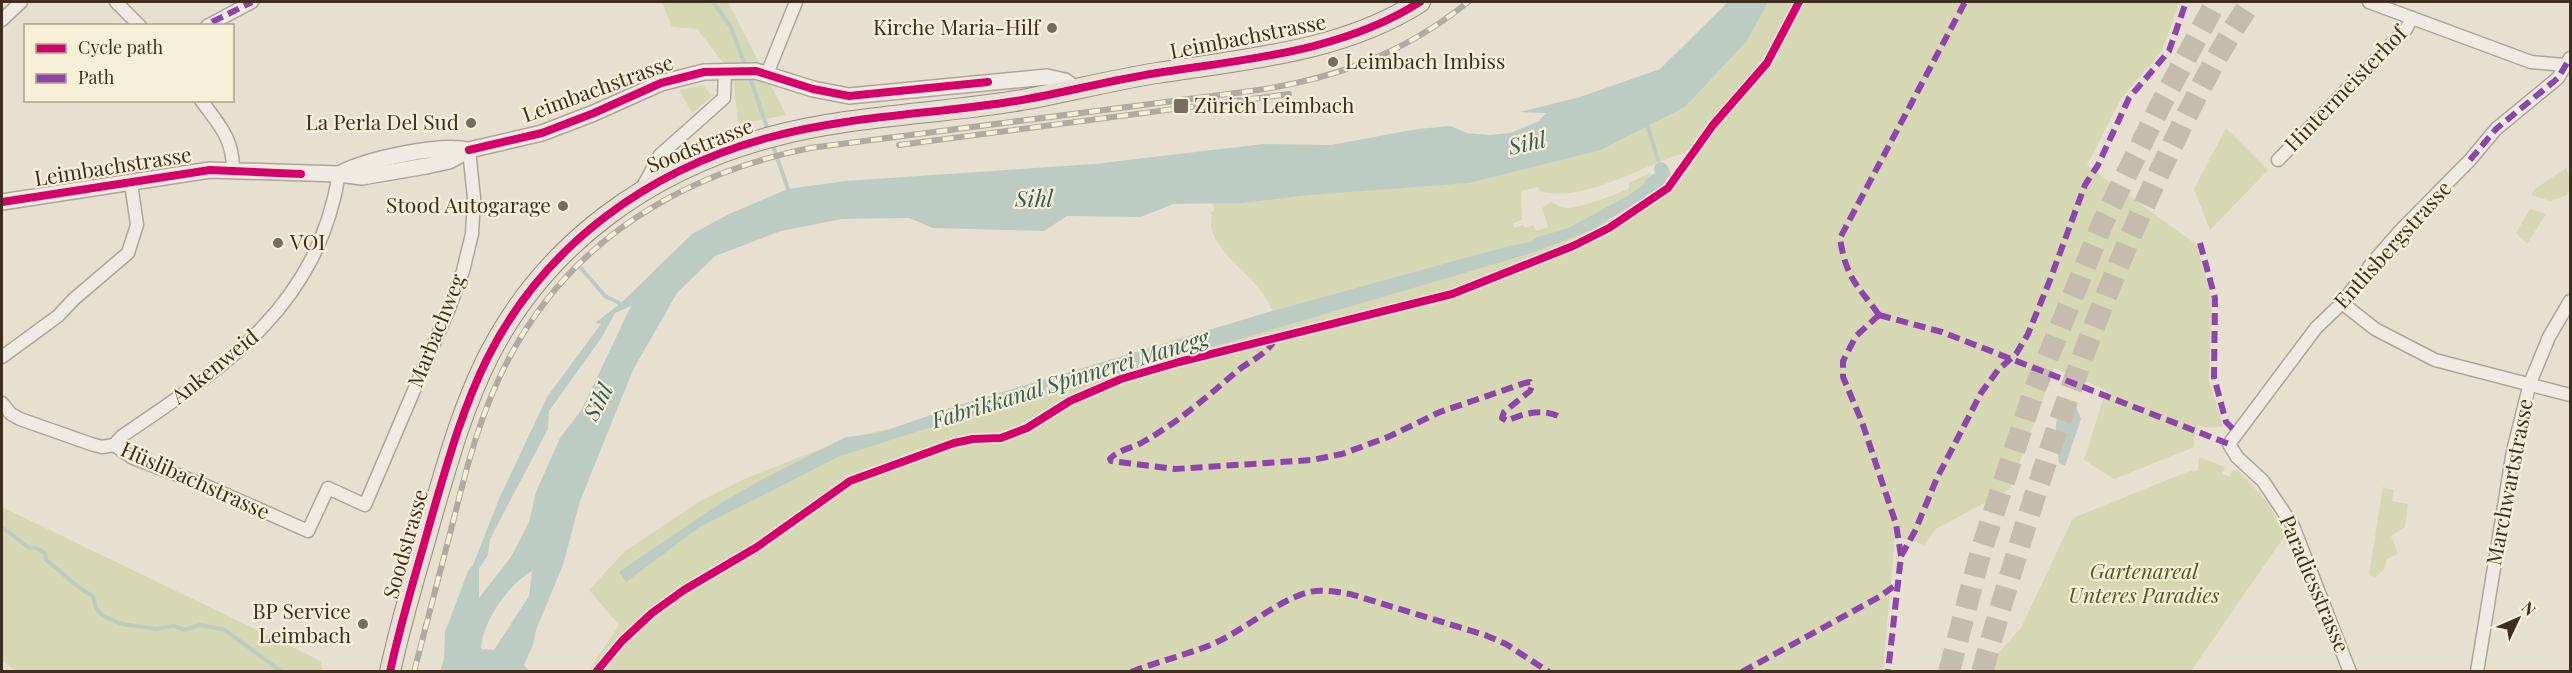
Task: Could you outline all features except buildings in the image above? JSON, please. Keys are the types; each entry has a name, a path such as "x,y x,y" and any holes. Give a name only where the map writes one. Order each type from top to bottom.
{"main road":[{"name":"Leimbachstrasse","path":"1076,89 1156,73 1280,53 1330,41 1368,29 1420,2"},
{"name":"Soodstrasse","path":"390,672 457,431 488,356 528,293 573,242 641,190 705,159 774,136 1015,101 1076,89"}],"street":[{"path":"2,20 21,2"},
{"path":"116,2 138,24"},
{"path":"211,24 252,2"},
{"path":"761,73 796,2"},
{"path":"2369,2 2531,62 2567,62"},
{"name":"Hintermeisterhof","path":"2278,160 2406,29 2412,18"},
{"name":"Entlisbergstrasse","path":"2229,444 2316,328 2342,303 2401,230 2470,160 2496,129 2558,78 2567,62"},
{"path":"641,190 660,155 723,98 731,70"},
{"name":"Leimbachstrasse","path":"2,202 210,170 233,169 362,177 426,166 449,161 469,150 542,133 676,78 731,70 761,73 813,89 849,96 1047,77 1065,81 1076,89"},
{"path":"202,102 227,136 231,145 233,169"},
{"name":"Marbachweg","path":"365,505 463,272 472,234 473,207 469,150"},
{"name":"Ankenweid","path":"114,445 122,436 188,392 237,354 284,305 321,240 333,207 339,174"},
{"path":"2,357 58,316 74,299 128,253 136,225 130,183"},
{"name":"Marchwartstrasse","path":"2477,672 2513,452 2530,383 2549,337 2571,301"},
{"path":"2342,303 2375,328 2435,360 2571,395"},
{"name":"Hüslibachstrasse","path":"2,403 11,414 20,419 91,444 102,447 114,445 133,459 209,487 308,531 328,488 365,505"},
{"name":"Paradiesstrasse","path":"2229,444 2237,457 2263,481 2293,526 2350,672"}],"green space":[{"path":"662,2 728,2 786,115 738,124 733,75 697,29 672,27"},
{"path":"1768,2 2180,2 2162,51 2121,99 2087,165 2197,245 2212,300 2209,379 2223,426 2211,428 2198,426 2194,436 2194,447 2114,479 2084,460 2106,390 2054,368 2010,489 1936,529 1924,545 1895,536 1883,671 588,672 619,625 589,590 625,551 700,501 742,480 848,438 1077,387 1526,255 1590,231 1642,201 1692,168 1690,151 1615,180 1575,192 1557,194 1540,191 1538,187 1521,191 1522,220 1513,223 1514,228 1533,225 1536,231 1548,227 1542,208 1551,202 1565,208 1587,204 1624,191 1629,188 1629,183 1650,173 1652,178 1629,195 1568,228 1537,237 1530,242 1508,246 1272,311 1259,288 1230,259 1215,238 1211,226 1211,212 1214,211 1213,203 1242,203 1542,164 1601,150 1685,107 1747,41"},
{"path":"703,85 712,96 692,113 679,90"},
{"path":"2226,128 2268,170 2210,230 2194,189"},
{"path":"2566,168 2570,181 2567,195 2550,201 2531,195 2535,189"},
{"path":"2530,209 2546,214 2527,244 2516,233"},
{"name":"Gartenareal Unteres Paradies","path":"2199,457 2225,467 2222,474 2230,477 2232,471 2237,470 2266,500 2286,534 2191,671 1982,671 2021,628 2073,518 2192,470 2193,472 2198,470"},
{"path":"2383,487 2394,490 2392,501 2408,504 2405,527 2391,536 2398,554 2387,559 2384,569 2376,577 2369,575"},
{"path":"2,507 321,661 323,671 15,671 2,660"}],"water":[{"name":"Sihl","path":"1728,2 1768,2 1747,41 1685,107 1601,150 1469,183 1309,195 1242,203 1174,204 1140,217 1067,216 1044,231 933,228 909,218 842,219 781,231 715,256 677,293 633,370 580,501 563,565 524,665 529,671 440,671 444,659 445,632 468,571 473,565 499,499 547,397 601,324 595,323 621,303 692,234 729,214 788,189 845,181 1094,164 1263,144 1331,145 1417,129 1450,126 1467,133 1489,135 1510,133 1539,121 1546,113 1520,112 1580,97 1660,69","holes":["631,306 582,409 560,438 536,492 529,522 511,557 479,598 479,569 488,555 490,539 548,429 549,411 602,337 615,313","532,571 529,596 494,650 481,649 486,627 498,605 514,585"]},
{"path":"1665,172 1671,182 1590,231 1526,255 1077,387 1020,399 840,456 698,528 626,582 619,572 713,508 759,481 846,437 879,433 959,405 1272,311 1508,246 1530,242 1537,237 1568,228 1629,195 1652,178 1655,180"},
{"path":"2064,401 2076,407 2081,419 2065,466 2059,463 2056,431 2057,415"}],"waterway":[{"path":"713,2 731,27 746,68"},
{"path":"749,75 769,133"},
{"name":"Fabrikkanal Spinnerei Manegg","path":"1647,124 1658,160"},
{"path":"772,143 789,192"},
{"name":"Fabrikkanal Spinnerei Manegg","path":"1651,184 1664,176 1661,169"},
{"path":"581,268 605,296 621,304 626,302"},
{"path":"2,527 29,548 36,548 45,553 46,560 93,596 96,608 103,616 122,624 156,629 174,626 185,630 200,625 225,630 282,672"}],"tunnel":[{"path":"1949,672 1981,551 2034,391 2104,220 2161,104 2216,2"},
{"path":"1982,672 2040,481 2083,356 2107,295 2159,173 2191,107 2213,64 2251,2"}],"railway":[{"path":"414,672 475,440 493,392 517,343 547,300 581,262 620,229 662,202 708,179 758,161 810,148 1251,91 1310,80 1366,62 1393,50 1444,20 1468,2"},
{"path":"899,145 1289,94"}],"marked path":[{"path":"212,22 252,2"},
{"path":"1879,315 1849,272 1840,238 1965,2"},
{"path":"1901,556 1915,531 1937,478 1981,393 1998,370 2016,354 2028,334 2085,185 2098,165 2129,98 2169,51 2186,2"},
{"path":"2470,160 2496,129 2558,78 2570,58"},
{"path":"2200,243 2215,298 2214,377 2226,422 2236,432"},
{"path":"1879,315 1856,336 1843,361 1843,377 1862,422 1896,524 1901,556 1888,672"},
{"path":"1879,315 1942,332 2229,444"},
{"path":"1275,339 1262,354 1241,368 1180,418 1156,435 1117,453 1110,459 1111,461 1175,469 1312,460 1342,454 1388,437 1440,412 1530,382 1532,386 1530,391 1504,412 1502,418 1507,421 1540,412 1560,417"},
{"path":"1742,672 1879,597 1897,584"},
{"path":"1131,672 1215,643 1273,608 1297,596 1319,591 1350,594 1485,635 1506,644 1549,672"}],"cycle path":[{"path":"390,672 404,614 449,457 470,397 488,357 512,316 539,279 571,246 643,191 684,169 726,151 771,137 864,119 1022,100 1140,76 1293,51 1359,32 1390,19 1420,2"},
{"path":"596,672 622,641 652,613 684,590 757,547 850,481 954,443 973,439 1001,438 1027,428 1070,401 1121,379 1179,362 1452,294 1573,246 1609,228 1668,188 1713,125 1767,63 1799,2"},
{"path":"469,150 542,133 661,83 704,72 756,71 813,89 849,96 988,82"},
{"path":"2,202 210,170 301,174"}],"place":[{"name":"Kirche Maria-Hilf","path":"1052,28"},
{"name":"Leimbach Imbiss","path":"1333,62"},
{"name":"Zürich Leimbach","path":"1181,106"},
{"name":"La Perla Del Sud","path":"471,123"},
{"name":"Stood Autogarage","path":"563,206"},
{"name":"VOI","path":"278,243"},
{"name":"BP Service Leimbach","path":"363,624"}]}
